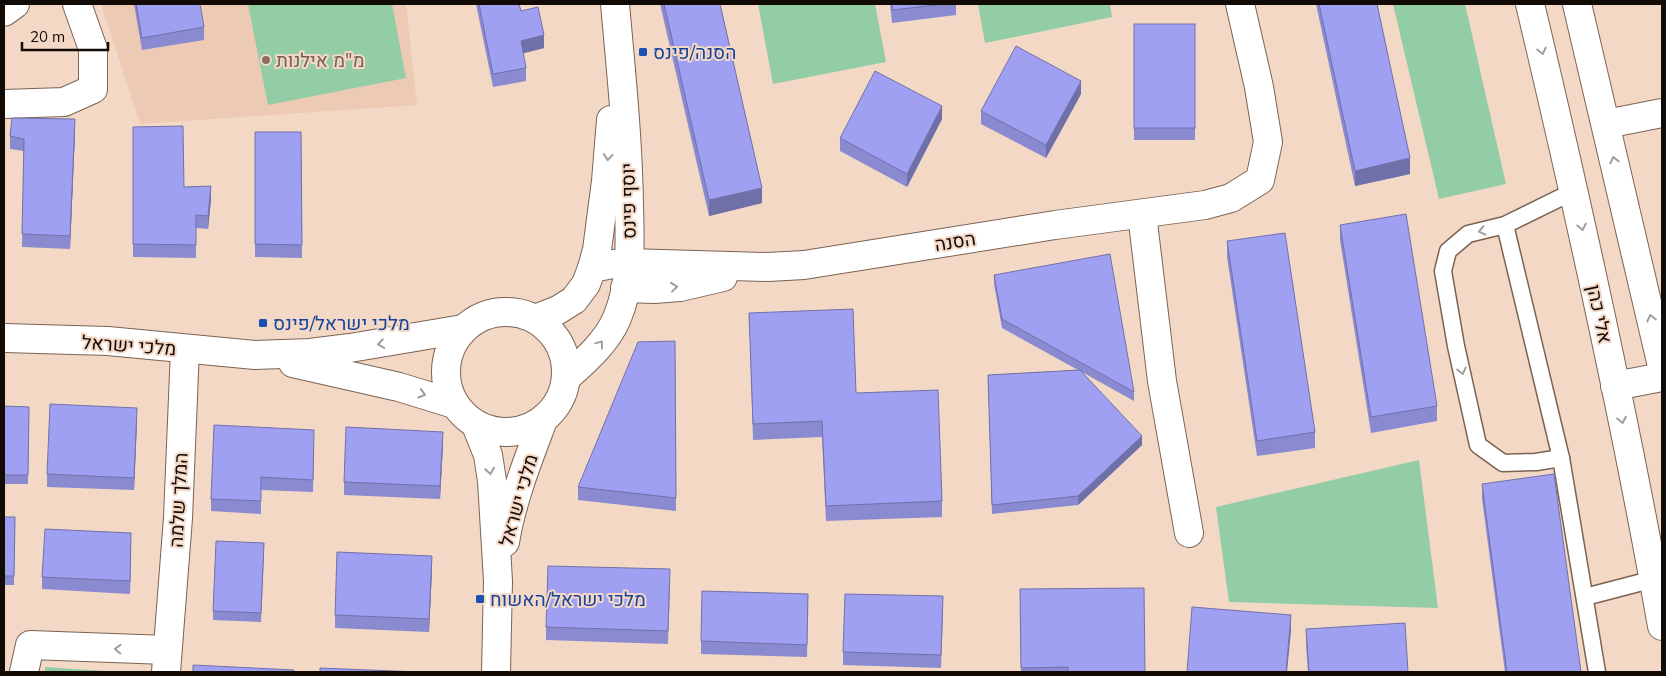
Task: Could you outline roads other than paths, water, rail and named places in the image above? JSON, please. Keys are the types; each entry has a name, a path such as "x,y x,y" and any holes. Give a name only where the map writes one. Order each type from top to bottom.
{"street":[{"path":"4,12 15,4"},
{"path":"4,104 64,102 93,89 93,49 77,4"},
{"name":"יוסף פינס","path":"536,319 558,310 574,300 586,284 597,250 610,131 613,4"},
{"name":"יוסף פינס","path":"566,378 596,349 612,326 621,306 627,276 628,175 613,4"},
{"name":"הסנה","path":"592,268 613,264 627,276 654,289 680,287 768,267 804,265 1055,225 1205,205 1231,198 1260,180 1268,142 1259,87 1240,4"},
{"name":"אלי כהן","path":"1530,4 1574,191 1615,386 1662,626"},
{"path":"1577,4 1662,366"},
{"path":"1606,124 1662,113"},
{"path":"1142,214 1162,381 1189,533"},
{"path":"497,312 517,312 536,319 550,330 560,344 565,360 566,378 562,394 555,408 543,420 528,429 510,433 492,431 476,425 454,404 447,385 446,365 451,346 463,329 479,318 497,312"},
{"name":"מלכי ישראל","path":"255,355 310,353 350,348 463,329"},
{"name":"מלכי ישראל","path":"4,338 108,342 255,355 346,373 454,404"},
{"name":"המלך שלמה","path":"24,672 30,646 166,661 178,518 185,349"},
{"path":"1615,386 1662,377"},
{"name":"מלכי ישראל","path":"498,581 510,517 543,420"},
{"name":"מלכי ישראל","path":"476,425 488,454 492,481 498,581 496,672"}],"lane":[{"path":"1561,458 1536,462 1503,463 1478,445 1456,346 1443,271 1448,251 1468,234 1505,225 1574,191"},
{"path":"1505,225 1561,458 1597,672"},
{"path":"1585,597 1654,579"}],"place":[{"name":"הסנה/פינס","path":"643,52"},
{"name":"מ\"מ אילנות","path":"266,60"},
{"name":"מלכי ישראל/פינס","path":"263,323"},
{"name":"מלכי ישראל/האשוח","path":"480,599"}]}
